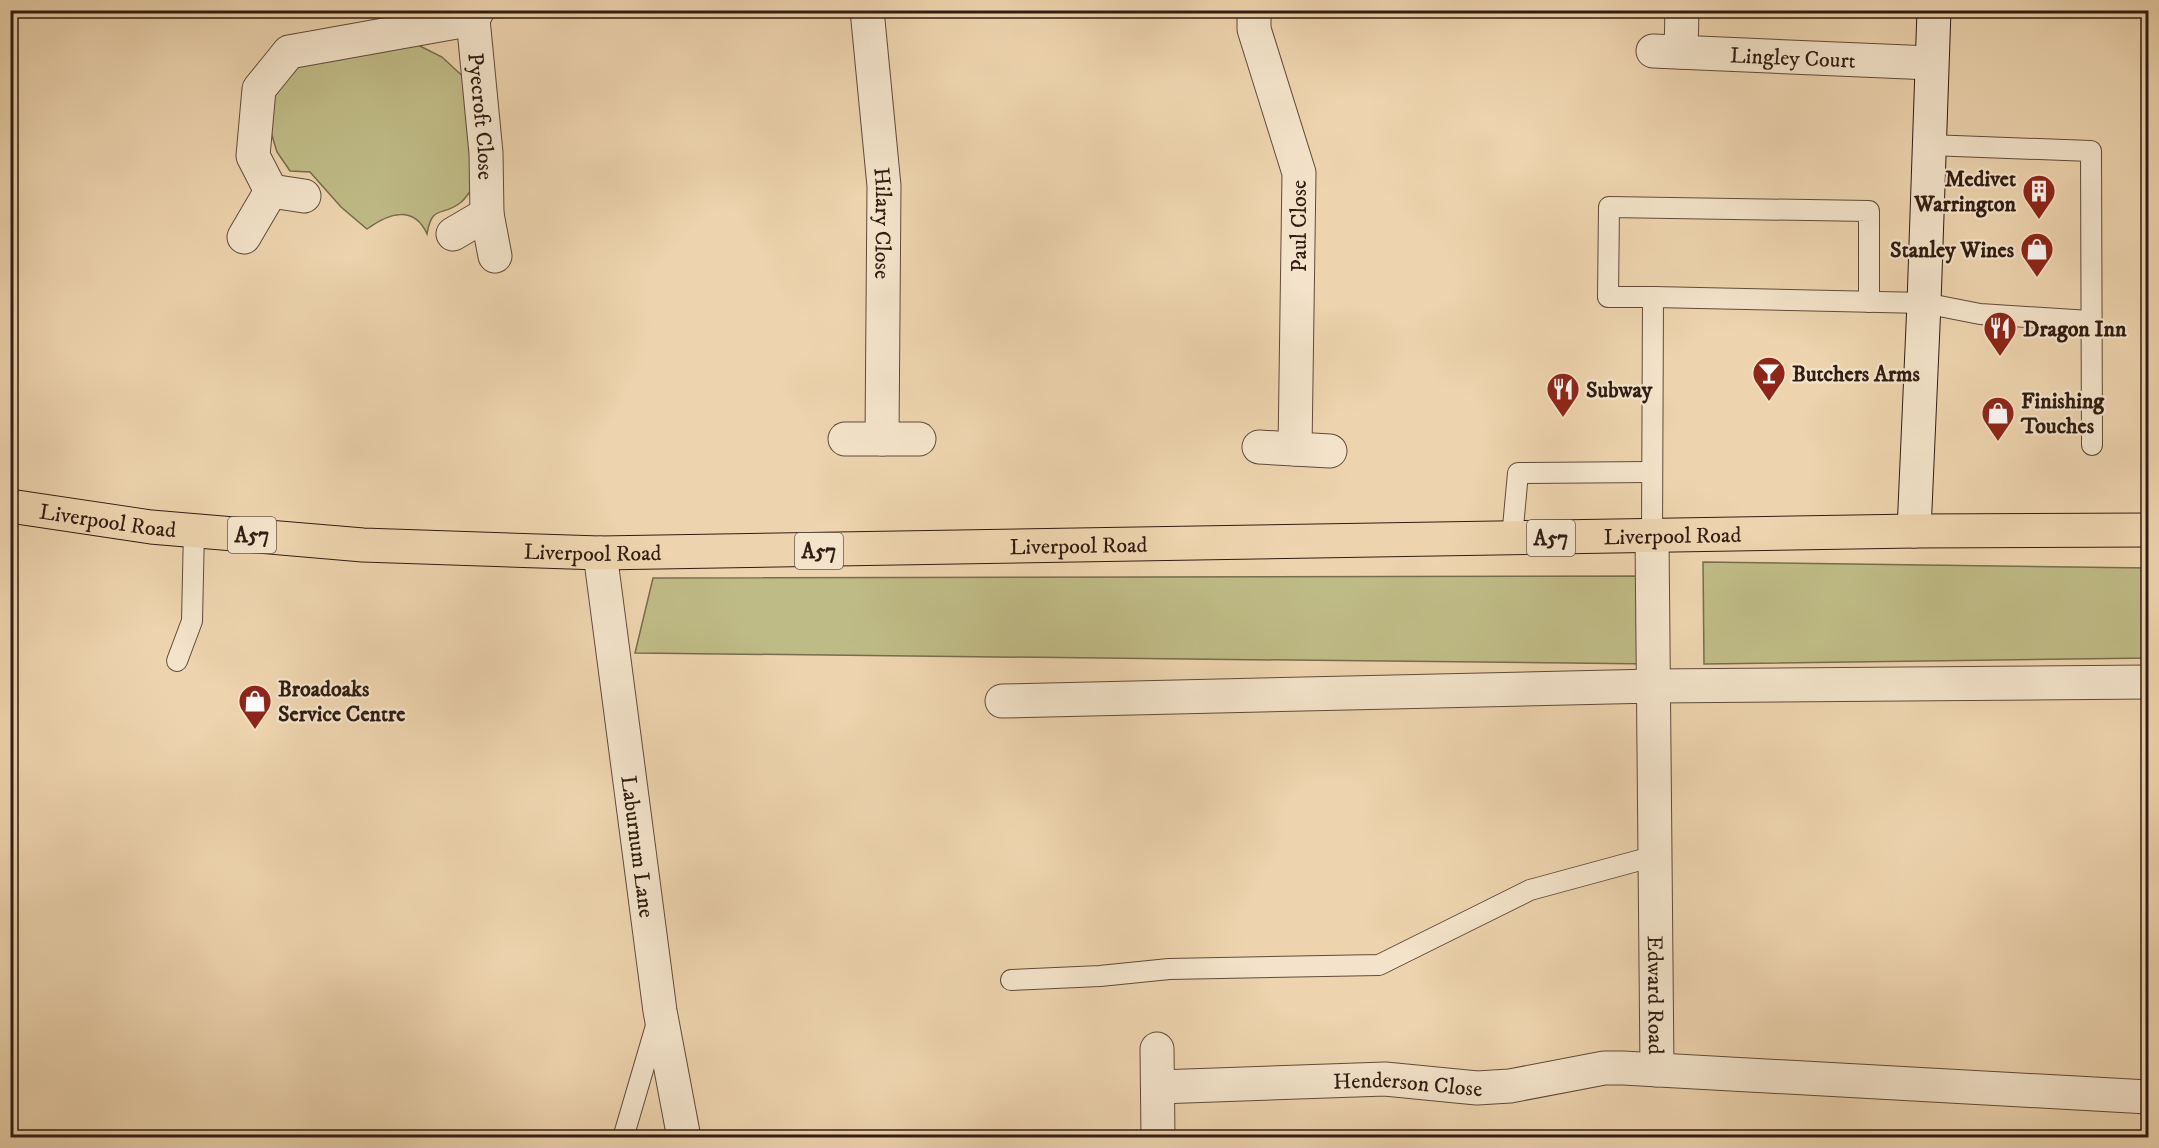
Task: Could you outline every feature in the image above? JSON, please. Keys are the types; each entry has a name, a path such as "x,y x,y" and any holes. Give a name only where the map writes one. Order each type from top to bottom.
{"highway":[{"name":"Liverpool Road","path":"10,506 151,527 448,550 600,553 1914,531 2148,530"}],"street":[{"name":"Hilary Close","path":"867,10 866,27 884,186 882,439"},
{"name":"Paul Close","path":"1254,10 1254,29 1299,173 1295,449"},
{"name":"Lingley Court","path":"1682,10 1667,52 1931,63"},
{"path":"1914,531 1934,10"},
{"name":"Pyecroft Close","path":"271,191 253,156 259,89 289,52 476,15 486,153 487,214 495,256"},
{"path":"244,237 271,191 304,196"},
{"name":"Pyecroft Close","path":"453,234 487,214"},
{"path":"845,439 919,439"},
{"path":"1259,447 1330,451"},
{"name":"Edward Road","path":"1652,536 1657,1070 2148,1097"},
{"name":"Laburnum Lane","path":"600,553 660,1011 684,1137"},
{"path":"1002,701 1654,686 2148,682"},
{"path":"1157,1049 1158,1137"},
{"name":"Henderson Close","path":"1158,1087 1385,1079 1477,1088 1532,1083 1604,1068 1657,1070"}],"lane":[{"path":"1929,145 2091,151 2092,445"},
{"path":"1869,302 1869,211 1609,207 1608,297 1653,297 1869,302 1924,303 1980,314 2090,321"},
{"path":"1652,536 1653,297"},
{"path":"1512,538 1518,473 1652,472"},
{"path":"177,661 192,621 194,530"},
{"path":"1011,980 1100,976 1169,969 1379,965 1530,890 1655,856"},
{"path":"623,1137 660,1011"}],"shaded area":[{"path":"406,39 442,57 468,81 476,184 460,203 432,218 427,234 422,225 408,215 392,216 367,229 341,207 310,172 290,171 277,152 269,126 276,85 300,62"},
{"path":"1703,562 2148,568 2148,658 1704,664"},
{"path":"1661,576 1654,664 635,653 653,578"}],"place":[{"name":"Medivet Warrington","path":"2039,220"},
{"name":"Stanley Wines","path":"2037,278"},
{"name":"Dragon Inn","path":"2000,357"},
{"name":"Butchers Arms","path":"1769,402"},
{"name":"Subway","path":"1563,418"},
{"name":"Finishing Touches","path":"1998,442"},
{"name":"Broadoaks Service Centre","path":"255,730"}]}
